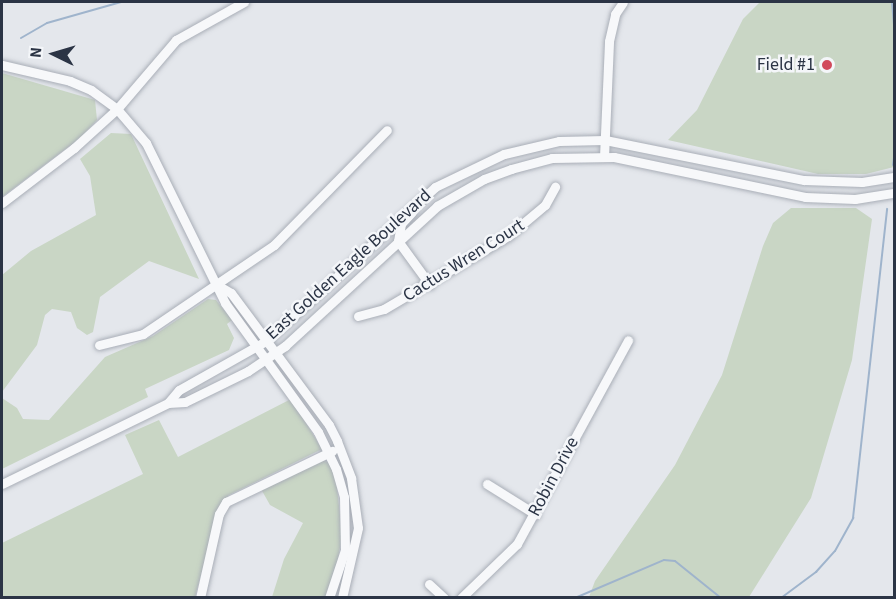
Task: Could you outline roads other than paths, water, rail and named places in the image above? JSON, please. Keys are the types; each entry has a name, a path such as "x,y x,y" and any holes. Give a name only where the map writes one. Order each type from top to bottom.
{"street":[{"path":"2,203 74,148 117,109 176,40 244,2"},
{"path":"604,157 609,40 623,2"},
{"path":"2,65 70,81 117,109 146,143 225,303 328,453 344,497 346,531 344,558 329,597"},
{"path":"99,345 143,334 217,285 288,232 387,130"},
{"name":"East Golden Eagle Boulevard","path":"2,484 168,403 180,390 257,347 435,187 478,164 530,146 605,140 804,180 862,182 894,177"},
{"name":"East Golden Eagle Boulevard","path":"168,403 185,402 274,354 437,206 484,179 552,158 604,157 805,197 855,199 894,193"},
{"path":"430,285 398,241 401,224 435,187"},
{"name":"Cactus Wren Court","path":"358,316 384,309 430,285 531,219 545,205 555,187"},
{"path":"217,285 231,293 274,354 329,424 339,447 355,494 358,528 342,597"},
{"name":"Robin Drive","path":"461,597 517,544 628,340"},
{"path":"200,597 219,514 226,502 339,447"},
{"path":"487,484 535,514"},
{"path":"429,584 444,597"}],"waterway":[{"path":"21,38 47,23 121,2"},
{"path":"892,2 894,25"},
{"path":"893,165 894,158"},
{"path":"781,598 816,572 835,551 853,518 887,209"},
{"path":"575,598 664,560 675,561 721,598"}],"place":[{"name":"Field #1","path":"827,65"}]}
